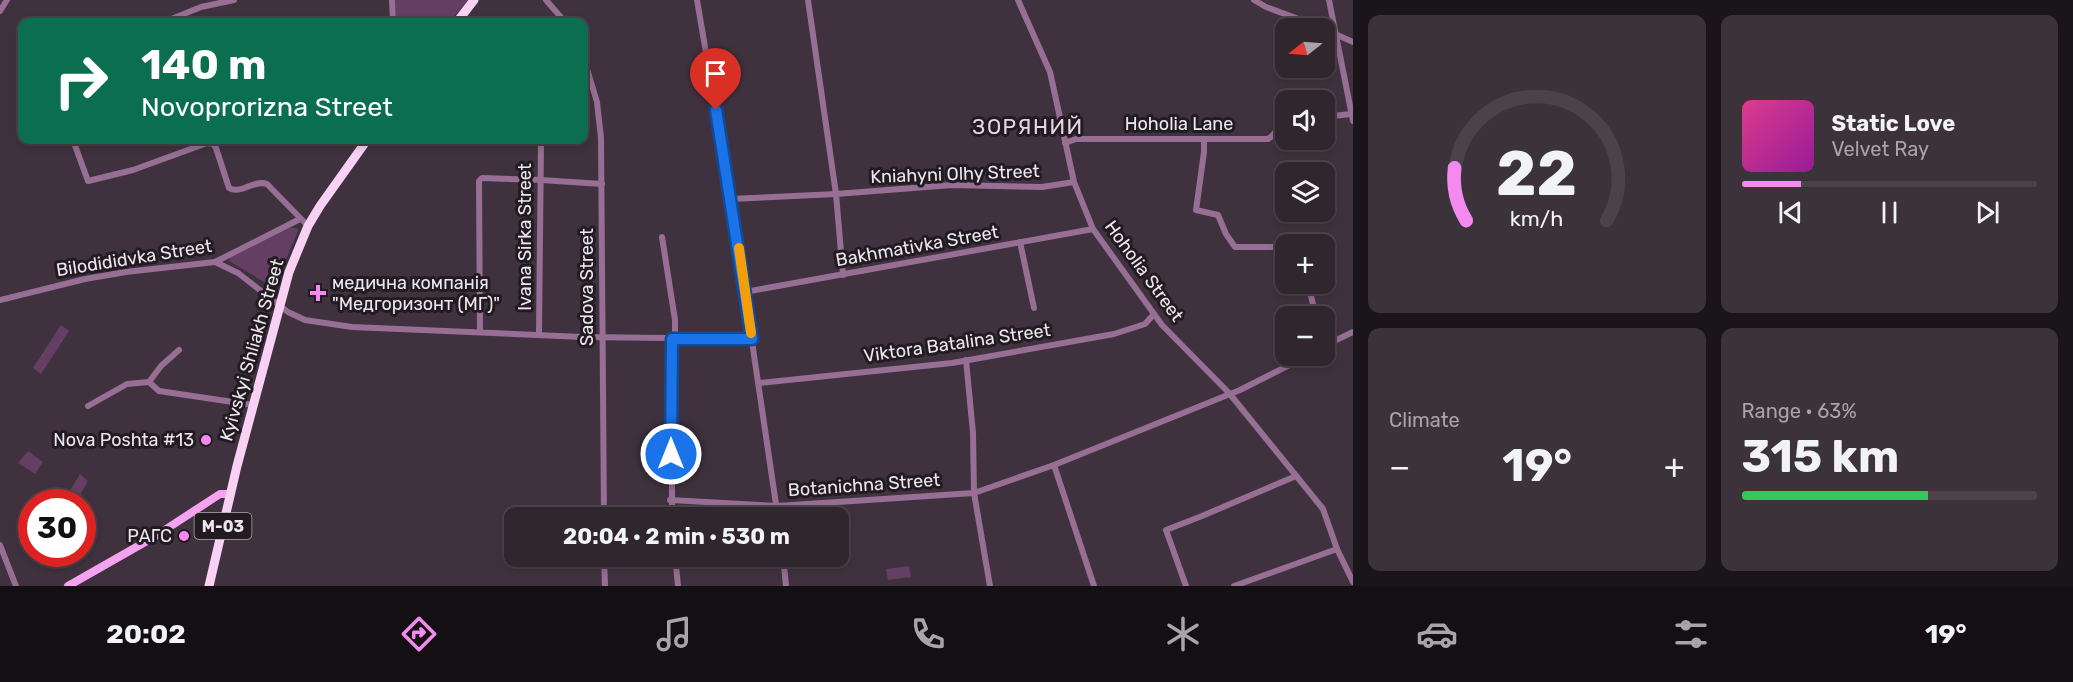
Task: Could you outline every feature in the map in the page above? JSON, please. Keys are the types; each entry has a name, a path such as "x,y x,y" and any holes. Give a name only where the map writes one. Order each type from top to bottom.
{"highway":[{"path":"460,18 474,0"},
{"name":"Kyivskyi Shliakh Street","path":"209,586 253,405 289,272 308,226 364,144"}],"main road":[{"path":"68,586 157,535 220,494 231,494"}],"street":[{"path":"0,10 7,0"},
{"path":"174,18 201,7 234,0"},
{"path":"392,0 393,18"},
{"path":"546,0 562,18"},
{"path":"697,0 731,199 777,506"},
{"path":"808,0 836,194 843,275"},
{"name":"Hoholia Street","path":"1018,0 1050,72 1074,182 1093,229 1162,325 1229,393 1323,509 1337,549 1353,582"},
{"path":"1254,0 1295,18"},
{"path":"1329,0 1332,18"},
{"path":"1335,33 1353,42"},
{"path":"1335,38 1352,118 1335,117"},
{"name":"Sadova Street","path":"588,72 597,102 601,138 604,507"},
{"name":"Hoholia Lane","path":"1065,144 1076,139 1268,139 1275,133"},
{"path":"1204,139 1196,210 1218,215 1226,234 1235,247 1275,247"},
{"path":"74,144 88,181 132,170 204,144"},
{"path":"213,144 229,188 237,190 264,182 308,226"},
{"name":"Ivana Sirka Street","path":"540,335 541,144"},
{"path":"480,332 479,181 483,178 602,184"},
{"name":"Kniahyni Olhy Street","path":"731,199 952,185 1042,187 1074,182"},
{"name":"Bilodididvka Street","path":"0,300 96,277 215,262 300,219"},
{"name":"Bakhmativka Street","path":"745,292 1093,229"},
{"path":"662,237 675,320 671,507"},
{"path":"1020,242 1034,308"},
{"path":"215,262 237,273 288,312 305,320 352,327 603,337 752,339"},
{"name":"Viktora Batalina Street","path":"759,383 966,360 1114,334 1144,324 1154,314"},
{"path":"1335,341 1353,332"},
{"path":"149,382 161,366 179,350"},
{"path":"966,360 973,434 974,493 990,586"},
{"name":"Botanichna Street","path":"670,500 777,506 974,493 1054,465 1240,390 1288,366"},
{"path":"88,406 127,384 149,382 159,391 253,405"},
{"path":"1054,465 1094,586"},
{"path":"1186,586 1167,530 1296,476"},
{"path":"0,545 16,586"},
{"path":"1234,586 1337,549"},
{"path":"604,567 605,586"},
{"path":"676,567 678,586"},
{"path":"784,567 786,586"}],"shaded area":[{"path":"395,0 468,0 452,18 396,18"},
{"path":"290,228 297,228 298,231 276,283 271,286 229,261 230,257"},
{"path":"61,325 69,331 41,374 33,368"},
{"path":"28,451 43,462 35,474 18,463"},
{"path":"80,474 88,481 83,489 71,489"},
{"path":"909,566 911,577 888,580 886,569"}],"slow traffic":[{"path":"739,248 751,333"}],"place":[{"name":"медична компанія \"Медгоризонт (МГ)\"","path":"318,293"},
{"name":"Nova Poshta #13","path":"206,440"},
{"name":"РАГС","path":"184,536"}],"district":[{"name":"ЗОРЯНИЙ","path":"1028,126"}],"route":[{"path":"671,454 672,339 752,339 716,110"}]}
